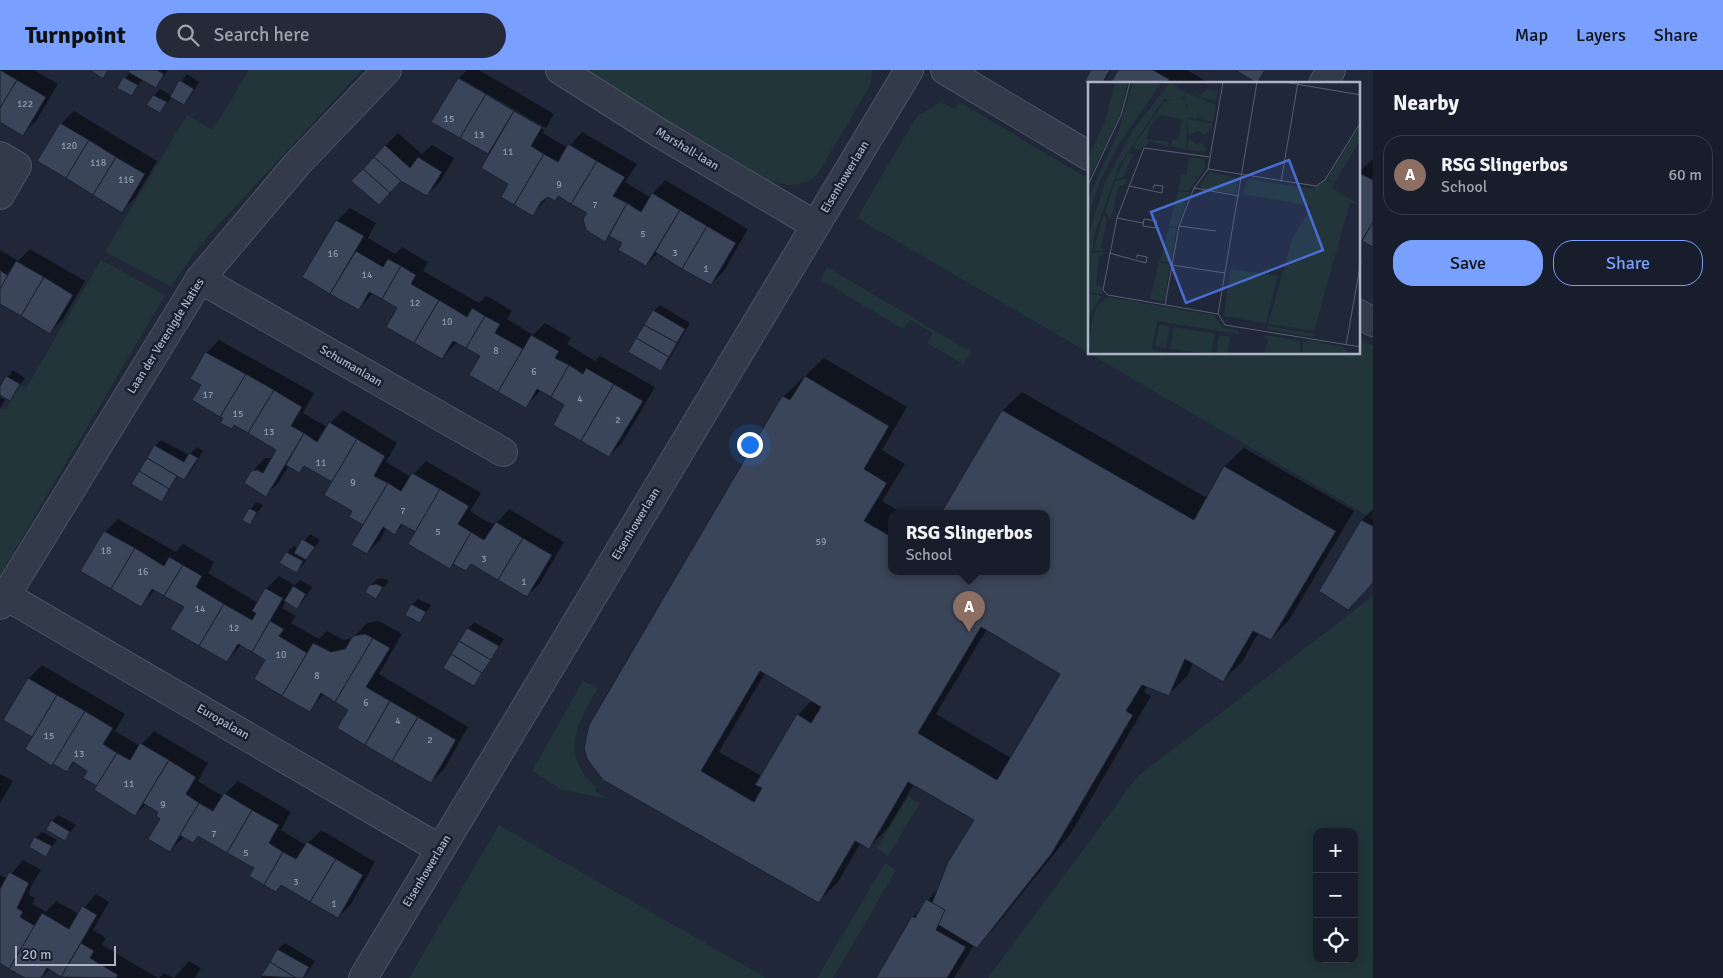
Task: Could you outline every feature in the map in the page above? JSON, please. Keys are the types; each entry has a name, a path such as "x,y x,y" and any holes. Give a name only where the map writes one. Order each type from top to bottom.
{"street":[{"name":"Laan der Verenigde Naties","path":"3,600 200,280 298,163 387,70"},
{"name":"Marshall-laan","path":"560,70 661,134 816,225"},
{"name":"Eisenhowerlaan","path":"362,978 909,70"},
{"path":"945,70 1088,155"},
{"path":"1324,82 1331,70"},
{"path":"0,156 17,166 0,195"},
{"name":"Schumanlaan","path":"200,280 503,452"},
{"path":"1360,315 1373,322"},
{"name":"Europalaan","path":"3,600 440,848"}],"green space":[{"path":"249,70 362,70 209,235 191,257 171,287 105,252 187,115 213,130"},
{"path":"583,70 873,70 870,86 817,175 798,184 785,185 765,179"},
{"path":"941,102 955,109 960,102 1088,178 1088,352 857,218 917,116"},
{"path":"101,260 165,295 0,575 0,409 6,409 20,384 26,388"},
{"path":"827,267 971,352 963,364 927,343 933,333 910,320 903,329 821,280"},
{"path":"1360,339 1373,346 1373,519 1092,355 1360,355"},
{"path":"1373,596 1373,978 988,978 1137,777"},
{"path":"583,681 598,688 578,726 575,751 578,763 585,775 596,787 595,791 609,799 562,790 532,771"},
{"path":"908,797 920,803 888,856 877,848"},
{"path":"499,825 766,978 409,978"},
{"path":"885,863 896,870 833,978 817,978"}],"building":[{"path":"0,70 17,80 0,108"},
{"path":"90,70 108,70 103,79"},
{"path":"129,70 157,70 164,74 156,88 128,72"},
{"path":"1091,70 1110,70 1103,82 1088,82 1088,84 1084,82"},
{"path":"1118,70 1153,70 1169,79 1167,82 1111,82"},
{"path":"1235,70 1265,70 1258,82"},
{"path":"123,77 138,85 132,96 117,88"},
{"path":"458,78 486,94 460,138 431,122"},
{"path":"17,80 46,97 23,136 0,122 0,108"},
{"path":"179,80 194,89 184,105 170,97"},
{"path":"486,94 514,111 488,154 460,138"},
{"path":"153,95 167,102 160,113 146,105"},
{"path":"514,111 542,127 531,146 544,154 514,205 501,197 508,184 481,168"},
{"path":"60,123 89,140 66,178 37,161"},
{"path":"89,140 116,157 93,195 66,178"},
{"path":"568,144 597,161 571,204 558,196 555,201 548,197 541,202 533,216 514,205 544,154 558,162"},
{"path":"385,145 410,168 418,157 442,172 427,196 401,181 374,157"},
{"path":"116,157 145,174 122,213 93,195"},
{"path":"374,157 401,181 390,193 363,169"},
{"path":"597,161 625,177 613,196 627,203 605,242 586,230 583,219 587,213 571,204"},
{"path":"363,169 390,193 379,205 351,181"},
{"path":"1360,174 1373,180 1373,222 1362,241 1360,240"},
{"path":"652,193 680,210 646,266 618,250 622,243 609,236 627,203 641,212"},
{"path":"680,210 707,226 682,269 655,252"},
{"path":"336,220 364,236 330,294 302,277"},
{"path":"1373,222 1373,247 1362,241"},
{"path":"707,226 736,243 711,285 682,269"},
{"path":"356,251 383,267 388,259 401,266 382,299 369,292 359,310 330,294"},
{"path":"16,261 0,289 0,270 7,275"},
{"path":"16,261 44,277 21,316 0,304 0,289"},
{"path":"401,266 416,275 411,284 439,300 414,343 386,327 397,308 382,299"},
{"path":"44,277 73,295 50,334 21,316"},
{"path":"439,300 467,317 472,308 485,316 466,348 453,341 442,359 414,343"},
{"path":"653,310 685,329 677,343 644,325"},
{"path":"485,316 500,324 495,333 523,349 498,392 469,375 480,356 466,348"},
{"path":"644,325 677,343 669,357 636,338"},
{"path":"531,335 559,351 555,358 569,365 551,397 537,389 526,408 498,392"},
{"path":"636,338 669,357 661,371 628,352"},
{"path":"205,352 246,374 220,417 192,400 201,385 190,379"},
{"path":"569,365 583,374 586,368 614,384 581,441 553,425 564,405 551,397"},
{"path":"246,374 274,390 248,433 234,425 232,429 220,423 223,418 220,417"},
{"path":"6,376 20,384 10,401 0,395 0,386"},
{"path":"805,376 889,426 864,469 887,483 864,521 888,535 888,575 1050,575 1050,510 943,510 1002,410 1194,520 1224,466 1336,531 1271,640 1253,631 1223,682 1185,659 1169,696 1142,685 1126,711 1133,715 1052,853 977,948 937,924 945,910 932,903 948,862 974,820 908,782 869,849 855,841 819,903 603,780 587,759 584,748 589,725 782,396 790,400","holes":["981,627 1060,674 997,780 918,733","760,671 821,707 811,723 797,714 755,785 762,788 754,802 701,771"]},
{"path":"614,384 643,401 609,457 581,441"},
{"path":"274,390 302,407 291,426 304,433 266,497 244,483 251,471 257,470 263,473 276,450 248,433"},
{"path":"329,422 357,439 332,482 304,466 299,473 286,465 304,433 317,442"},
{"path":"357,439 385,456 374,476 388,483 363,525 349,517 352,511 324,495"},
{"path":"154,445 184,462 189,453 198,458 184,480 147,458"},
{"path":"147,458 177,476 169,489 139,471"},
{"path":"139,471 169,489 162,502 131,484"},
{"path":"412,473 440,489 416,532 401,524 395,535 383,527 367,554 351,545 388,483 401,491"},
{"path":"440,489 469,506 458,524 471,532 450,569 408,544"},
{"path":"249,508 257,512 250,525 242,520"},
{"path":"1361,520 1373,526 1373,583 1348,610 1319,591"},
{"path":"496,522 523,538 498,580 471,564 466,571 453,564 471,532 484,540"},
{"path":"104,531 135,548 111,589 80,571"},
{"path":"523,538 552,555 527,597 498,580"},
{"path":"302,539 315,547 306,560 294,553"},
{"path":"135,548 164,566 169,557 183,565 164,596 152,589 141,607 111,589"},
{"path":"286,552 303,561 297,573 279,563"},
{"path":"183,565 202,576 196,587 224,604 199,646 170,629 184,607 164,596"},
{"path":"376,584 383,587 376,599 365,592 369,585"},
{"path":"293,586 306,594 297,609 284,601"},
{"path":"265,588 283,598 252,652 238,644 227,662 199,646 224,604 252,620 256,613 252,611"},
{"path":"411,604 426,612 420,623 405,615"},
{"path":"270,621 284,629 279,636 307,653 282,696 254,679 265,660 252,652"},
{"path":"467,628 499,646 491,660 459,641"},
{"path":"365,634 373,638 335,702 321,693 310,712 282,696 313,643 331,652 345,649 353,636"},
{"path":"373,638 390,648 366,687 390,701 365,745 337,728 348,710 335,702"},
{"path":"459,641 491,660 482,673 451,654"},
{"path":"451,654 482,673 474,686 443,668"},
{"path":"28,678 57,695 32,737 3,720"},
{"path":"57,695 85,711 52,766 25,749"},
{"path":"390,701 418,717 392,761 365,745"},
{"path":"85,711 113,728 103,744 117,753 97,786 83,778 87,771 73,762 67,772 53,764"},
{"path":"418,717 456,740 431,783 392,761"},
{"path":"140,743 169,760 135,816 94,790 117,753 130,760"},
{"path":"169,760 196,777 186,794 199,803 170,852 148,839 160,819 156,816 158,812 143,803"},
{"path":"224,793 252,810 227,853 198,836 193,843 180,835 199,803 213,811"},
{"path":"252,810 279,825 269,843 283,852 264,885 249,876 254,868 227,853"},
{"path":"51,820 70,832 65,841 46,830"},
{"path":"34,837 52,846 46,857 29,847"},
{"path":"307,842 336,859 310,902 281,885 276,892 264,885 283,852 296,859"},
{"path":"336,859 363,875 338,918 310,902"},
{"path":"9,872 29,883 17,908 23,912 20,917 35,926 9,969 0,963 0,889"},
{"path":"926,899 945,910 936,930 966,947 947,978 876,978 912,916 915,918"},
{"path":"82,906 97,915 61,977 47,968 41,978 25,978 9,969 42,913 69,929"},
{"path":"81,943 94,951 90,958 118,975 116,978 61,977"},
{"path":"277,949 309,967 303,978 296,978 270,962"},
{"path":"270,962 296,978 261,976"}],"place":[{"name":"RSG Slingerbos","path":"969,632"}]}
